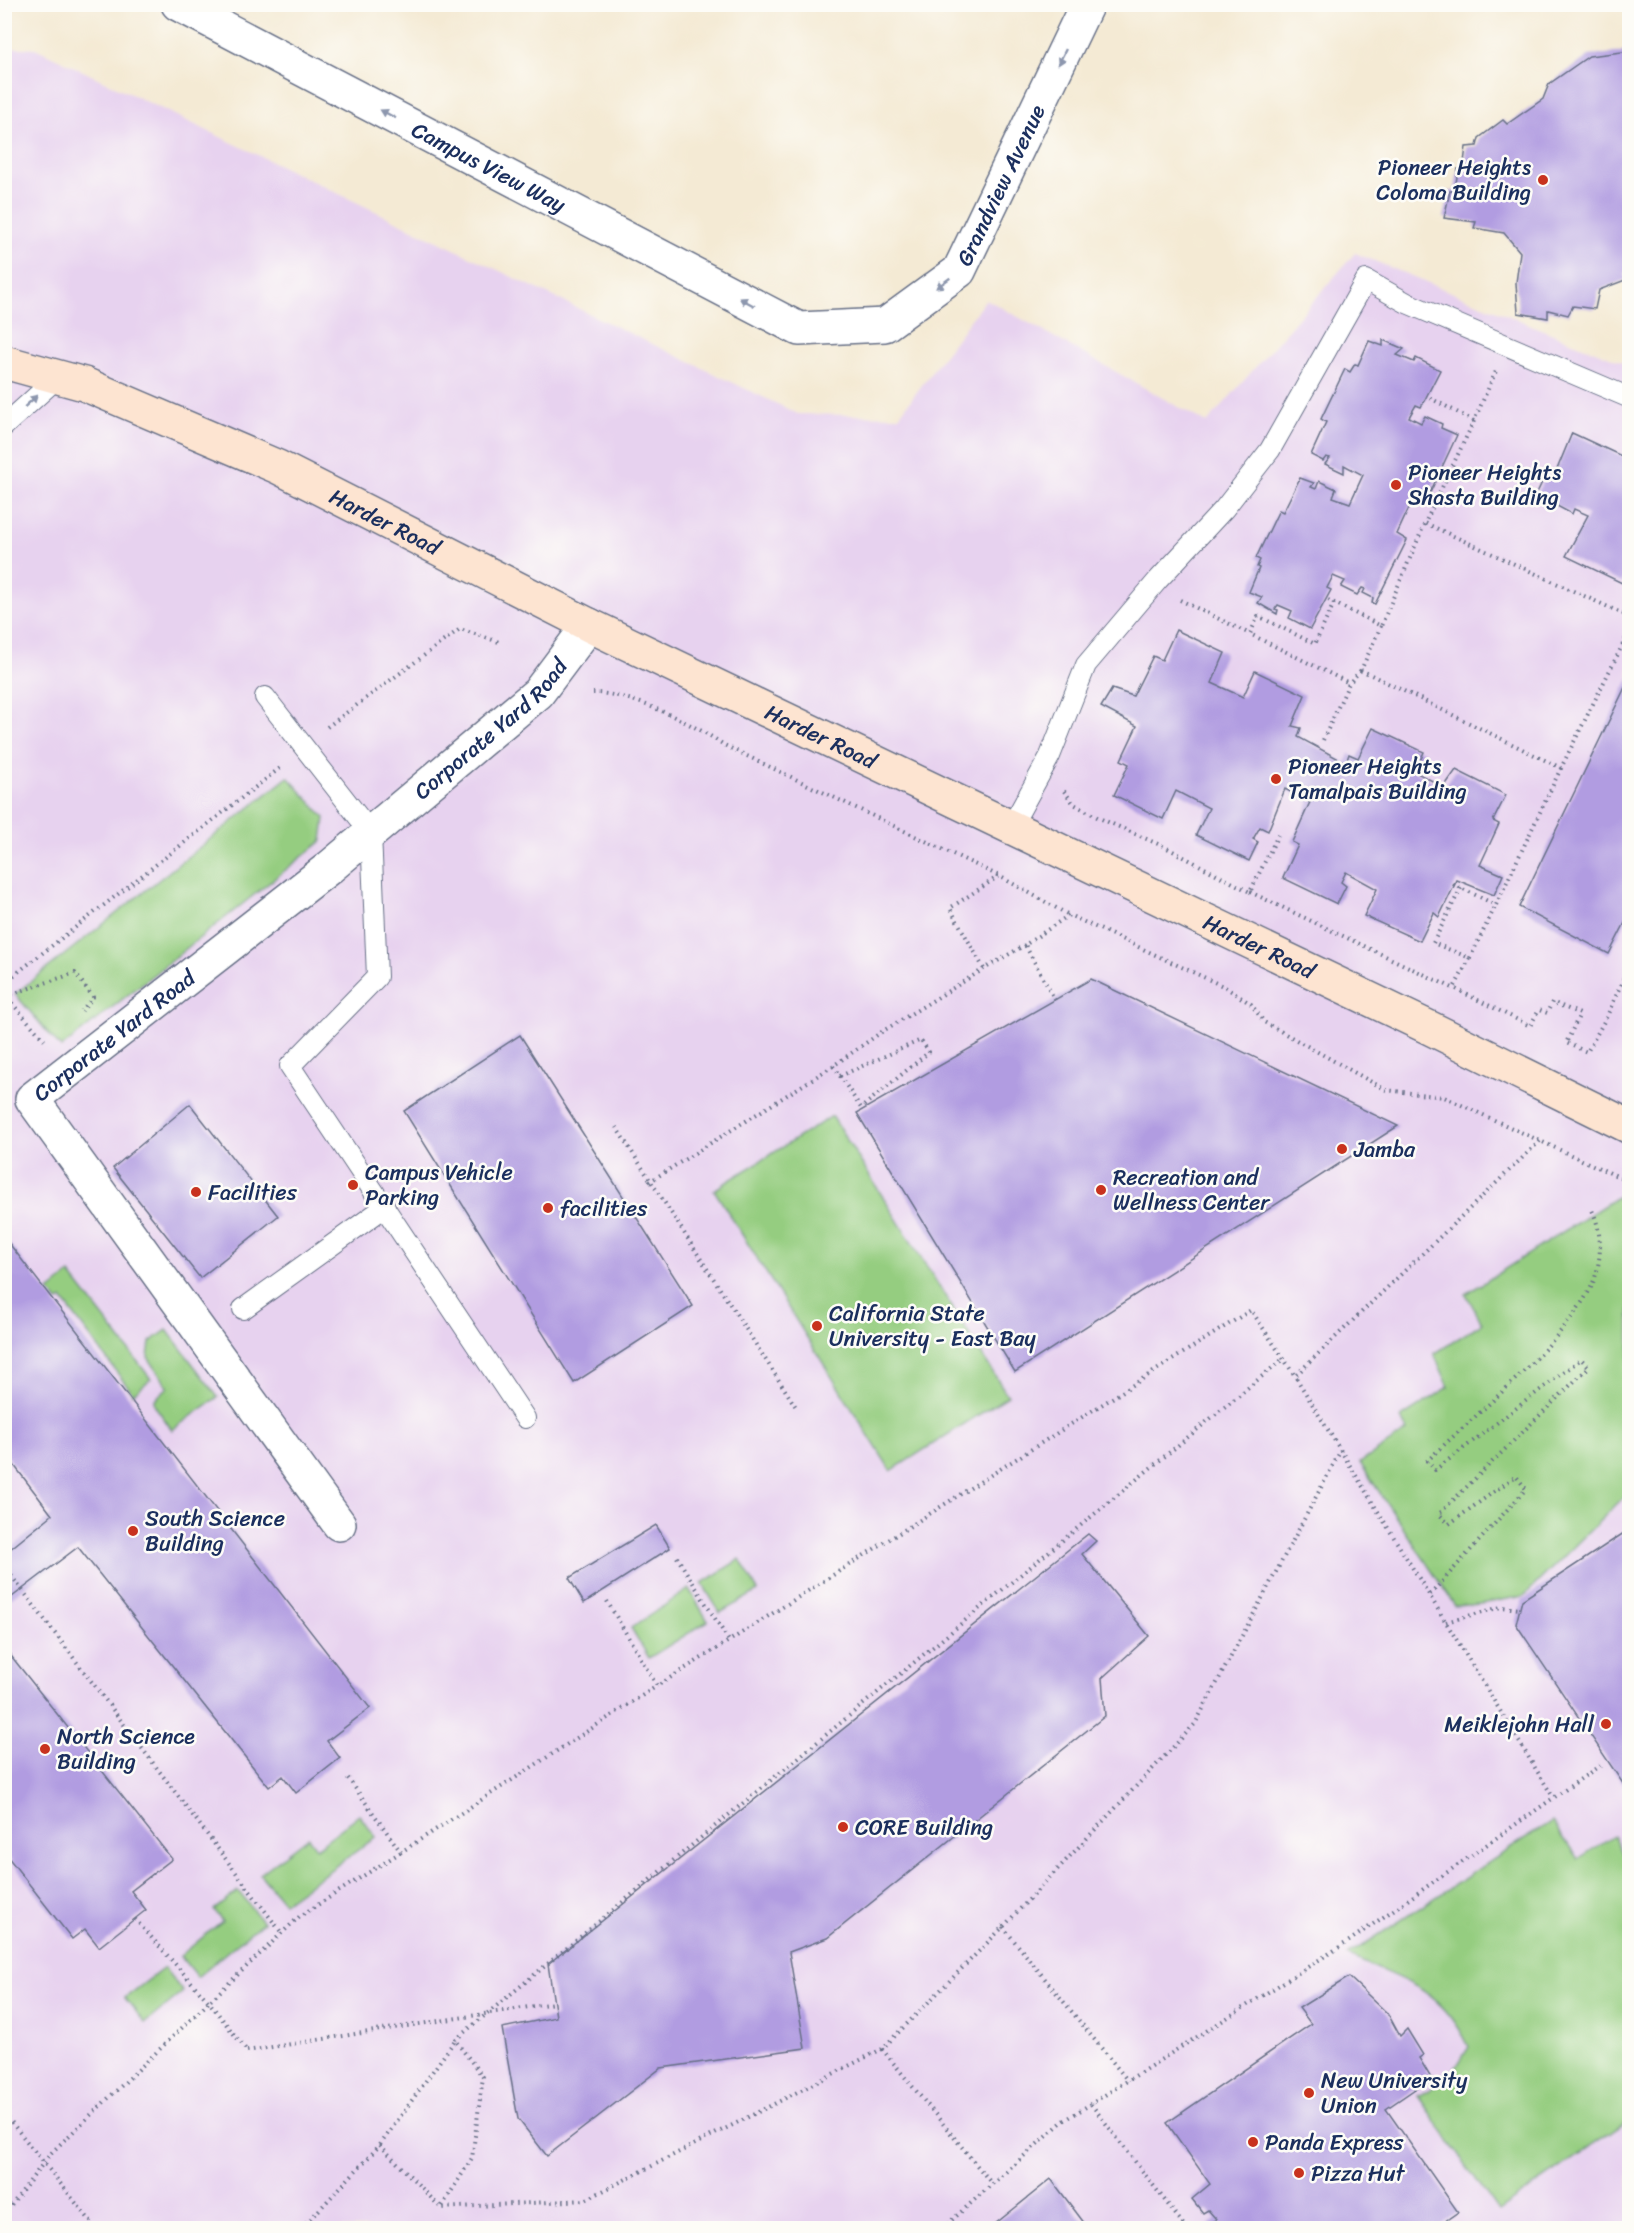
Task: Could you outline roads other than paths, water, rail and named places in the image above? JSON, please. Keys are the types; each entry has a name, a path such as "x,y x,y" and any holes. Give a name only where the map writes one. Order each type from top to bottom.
{"street":[{"name":"Campus View Way","path":"178,4 799,329"},
{"name":"Grandview Avenue","path":"799,329 885,325 959,271 1087,4"},
{"name":"Harder Road","path":"4,362 84,384 278,467 589,625 1629,1127"},
{"name":"Corporate Yard Road","path":"339,1524 32,1099 371,832 538,693 589,625"}],"lane":[{"path":"1011,827 1050,756 1086,665 1158,580 1224,509 1270,450 1366,280 1407,303 1629,398"},
{"path":"4,426 58,377"},
{"path":"265,697 371,832 377,977 290,1066 525,1418"},
{"path":"243,1309 385,1207"}],"place":[{"name":"Pioneer Heights Coloma Building","path":"1543,180"},
{"name":"Pioneer Heights Shasta Building","path":"1396,485"},
{"name":"Pioneer Heights Tamalpais Building","path":"1276,779"},
{"name":"Jamba","path":"1342,1149"},
{"name":"Campus Vehicle Parking","path":"353,1185"},
{"name":"Recreation and Wellness Center","path":"1101,1190"},
{"name":"Facilities","path":"196,1192"},
{"name":"facilities","path":"548,1208"},
{"name":"California State University - East Bay","path":"817,1326"},
{"name":"South Science Building","path":"133,1531"},
{"name":"Meiklejohn Hall","path":"1606,1724"},
{"name":"North Science Building","path":"45,1749"},
{"name":"CORE Building","path":"843,1827"},
{"name":"New University Union","path":"1309,2093"},
{"name":"Panda Express","path":"1253,2142"},
{"name":"Pizza Hut","path":"1299,2173"}]}
